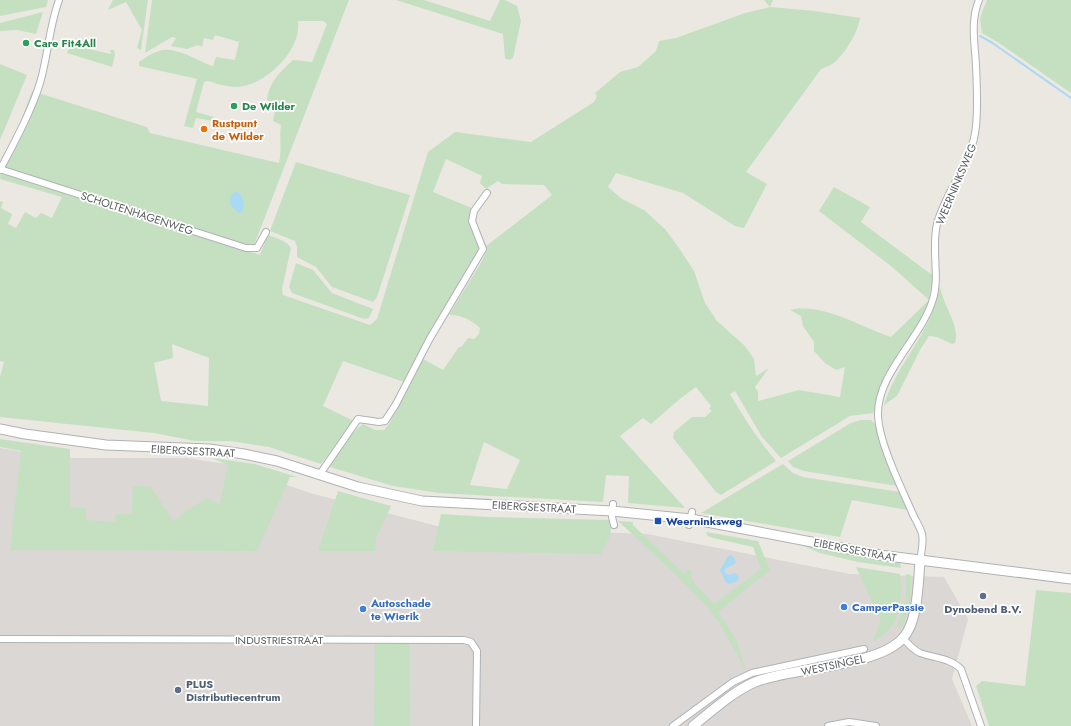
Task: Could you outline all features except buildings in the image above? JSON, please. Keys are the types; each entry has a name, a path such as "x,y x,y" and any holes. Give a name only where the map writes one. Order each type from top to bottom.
{"main road":[{"name":"EIBERGSESTRAAT","path":"0,429 25,434 106,445 209,449 244,454 277,461 358,487 422,501 613,507 691,519 920,562 1071,579"},
{"name":"WESTSINGEL","path":"693,726 729,698 756,682 877,655 903,638 911,625 914,613 920,562"}],"street":[{"name":"SCHOLTENHAGENWEG","path":"59,0 52,20 48,50 40,84 0,170 246,248 257,248 266,232"},
{"name":"WEERNINKSWEG","path":"920,562 922,544 921,532 900,487 882,433 878,416 879,400 892,371 928,312 934,299 934,241 938,223 974,142 977,90 973,30 974,16 979,0"},
{"path":"320,474 358,419 379,422 386,420 396,404 429,340 483,249 472,221 474,212 487,193"},
{"path":"613,507 614,525"},
{"path":"903,638 920,653 949,661 956,664 961,669 982,726"},
{"name":"INDUSTRIESTRAAT","path":"0,639 464,640 471,642 477,651 476,726"},
{"name":"WESTSINGEL","path":"673,726 733,682 752,673 864,649"},
{"path":"828,726 849,722 876,726"}],"shaded area":[{"path":"0,448 59,458 186,458 227,464 310,493 437,526 647,534 850,574 944,577 968,619 952,679 972,726 0,726"}],"green space":[{"path":"0,0 48,0 46,7 0,16"},
{"path":"113,0 148,0 141,50 137,48 142,30 126,2 108,10"},
{"path":"152,0 349,0 254,245 252,246 4,167 32,91 147,127 150,133 279,163 281,125 273,121 274,109 272,104 267,100 270,88 280,73 293,60 312,62 327,24 323,21 298,21 298,32 288,54 280,64 260,80 249,85 238,87 208,81 204,82 196,112 214,117 213,121 196,118 193,128 184,126 197,79 139,66 139,62 159,51 172,50 186,54 213,66 216,57 235,60 239,42 215,35 213,40 204,38 202,47 198,45 187,49 171,46 176,38 172,37 145,53"},
{"path":"396,0 424,0 490,21 500,0 505,0 517,6 521,21 513,58 509,60 505,58 503,34"},
{"path":"764,0 773,0 770,7"},
{"path":"987,0 1071,0 1071,93 999,43 982,33 980,18"},
{"path":"770,7 815,11 860,18 851,42 843,53 834,63 821,69 746,172 767,184 744,228 735,226 683,193 616,173 608,187 622,199 644,210 665,229 694,271 705,303 717,321 745,346 754,359 756,376 769,368 755,387 758,392 758,401 799,390 840,397 845,367 836,370 825,363 814,351 814,342 803,326 801,316 790,310 802,308 828,312 891,337 929,300 891,266 819,211 834,187 870,207 861,222 932,275 929,302 877,401 873,413 850,416 781,458 762,437 735,391 730,394 752,429 776,461 721,495 716,492 673,438 674,432 692,417 705,417 712,411 709,409 711,406 696,387 651,424 643,418 620,436 685,508 628,503 629,476 606,475 603,502 439,493 393,486 330,467 344,444 363,424 375,430 384,430 389,424 423,359 443,370 459,347 461,347 468,338 474,339 479,334 480,328 473,322 466,318 449,315 482,261 487,250 485,247 552,195 544,185 502,184 498,181 486,189 480,183 482,176 446,159 433,192 474,209 472,211 480,248 404,382 343,361 323,406 354,421 321,464 269,447 231,441 195,441 154,433 0,417 0,377 4,362 0,361 0,201 3,202 1,208 12,214 8,224 16,228 25,212 36,218 41,213 52,218 62,197 0,179 1,173 260,255 268,235 278,239 287,243 291,248 282,289 283,295 370,325 377,319 428,152 455,132 531,142 594,102 597,96 595,93 620,72 638,67 656,51 659,41 676,38 745,13","holes":["172,344 209,358 208,406 161,401 154,363 173,358","484,442 520,460 507,489 470,485"]},
{"path":"43,12 36,34 17,30 0,31 0,23"},
{"path":"72,41 75,46 111,54 110,50 114,50 115,55 112,67 67,53"},
{"path":"0,64 27,75 0,140"},
{"path":"296,162 410,195 377,297 373,302 332,287 316,267 297,257 297,247 295,241 270,231"},
{"path":"296,263 313,270 332,293 373,309 369,318 364,319 292,293 289,287"},
{"path":"940,286 941,293 955,330 955,343 952,344 937,337 929,336 920,350 897,396 884,405 893,382 930,318"},
{"path":"861,420 871,420 874,423 897,486 804,471 793,467 788,461 851,423"},
{"path":"0,439 70,449 70,507 86,508 86,520 115,522 115,514 132,514 133,486 151,487 173,521 206,498 220,504 228,465 212,458 255,464 297,477 290,477 257,551 10,550 21,451 0,447"},
{"path":"783,464 793,473 803,477 900,492 907,510 852,500 840,537 701,513"},
{"path":"338,491 391,506 376,538 375,551 318,551"},
{"path":"441,514 489,517 609,520 611,528 609,537 601,554 433,551"},
{"path":"618,521 633,522 633,525 682,572 685,574 687,570 691,570 692,579 696,585 714,604 761,569 753,547 713,538 708,536 706,532 758,541 770,570 718,612 736,639 746,671 720,624 708,608 673,572"},
{"path":"799,544 900,563 901,568 858,562 820,553"},
{"path":"856,567 900,574 900,604 895,621 889,629 873,641 881,621"},
{"path":"906,574 911,575 910,605 902,628 897,626 906,599"},
{"path":"1036,590 1071,593 1071,726 989,726 976,686 982,681 1025,686"},
{"path":"375,644 409,644 410,726 374,726"}],"water":[{"path":"235,192 240,193 243,201 241,213 237,212 230,204 231,195"},
{"path":"729,555 733,556 736,563 725,569 725,573 729,575 735,573 739,577 738,581 729,584 725,581 720,570"}],"waterway":[{"path":"980,36 991,42 1071,98"}],"place":[{"name":"Care Fit4All","path":"26,43"},
{"name":"De Wilder","path":"234,106"},
{"name":"Rustpunt de Wilder","path":"204,129"},
{"name":"Weerninksweg","path":"658,521"},
{"name":"Dynobend B.V.","path":"983,596"},
{"name":"CamperPassie","path":"844,607"},
{"name":"Autoschade te Wierik","path":"363,609"},
{"name":"PLUS Distributiecentrum","path":"178,690"}]}
